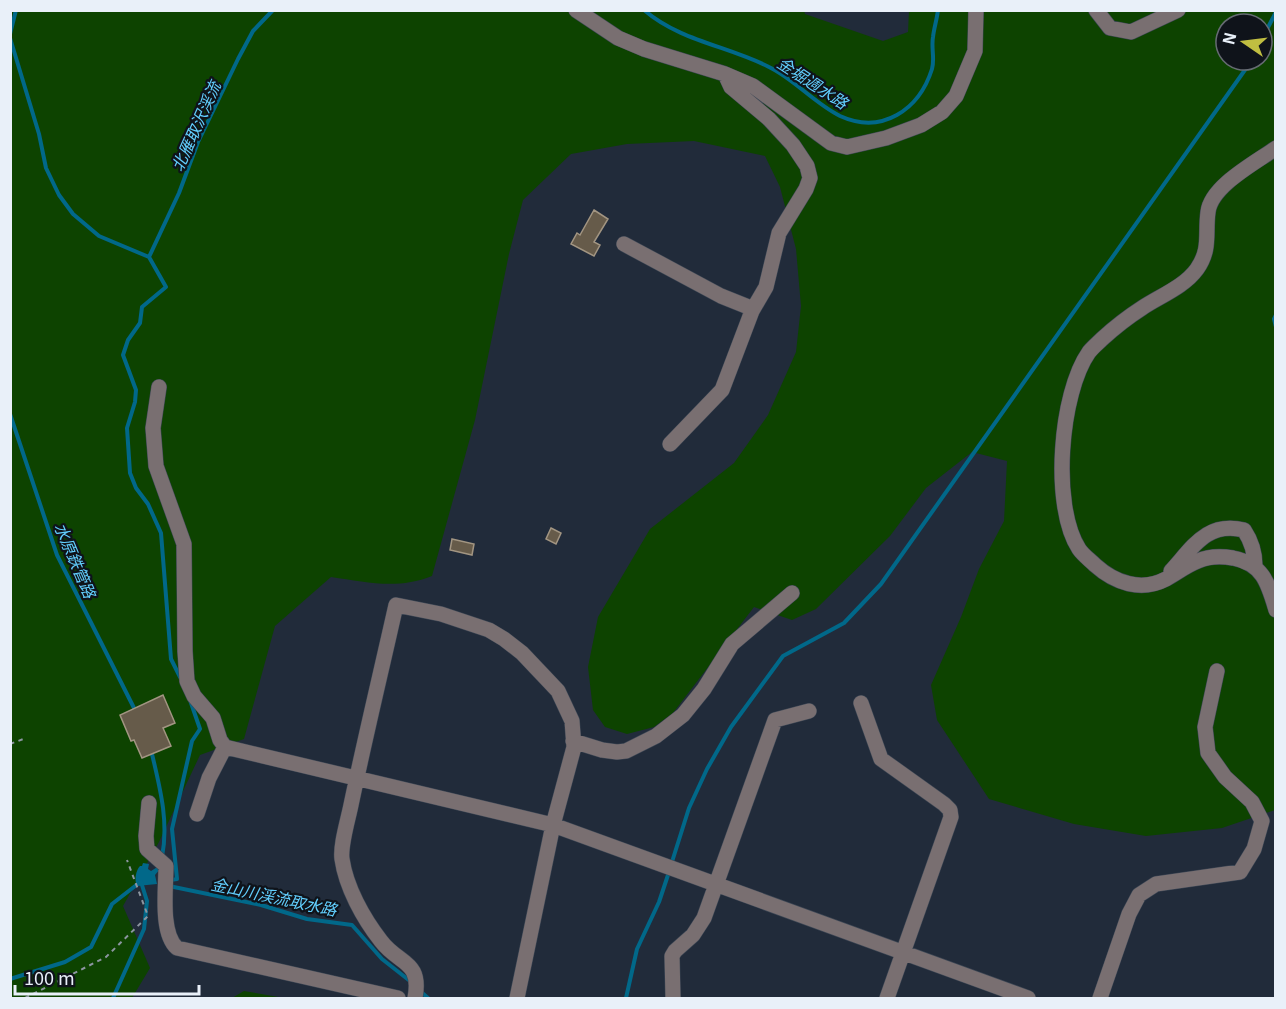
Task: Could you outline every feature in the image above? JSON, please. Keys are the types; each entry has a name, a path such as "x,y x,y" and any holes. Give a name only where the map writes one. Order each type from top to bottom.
{"street":[{"path":"576,10 618,38 644,49 725,74 753,86 831,143 848,147 867,144 921,125 942,111 956,96 975,51 976,10"},
{"path":"1096,10 1110,28 1131,32 1178,10"},
{"path":"670,444 722,390 752,311 766,287 779,233 806,189 810,178 807,166 793,145 769,119 731,87 725,74"},
{"path":"1275,148 1226,183 1211,201 1208,210 1208,238 1204,255 1188,279 1140,309 1090,351 1074,384 1066,419 1061,462 1068,525 1080,550 1110,576 1122,583 1138,585 1163,580 1195,562 1210,557 1228,557 1247,561 1255,566 1268,586 1275,610"},
{"path":"624,244 752,311"},
{"path":"159,387 153,428 155,456 167,500 184,544 184,651 187,681 194,696 213,718 220,740 225,747 554,825 1028,999"},
{"path":"1163,580 1196,543 1214,529 1230,527 1244,530 1251,540 1255,554 1255,566"},
{"path":"573,741 617,752 626,751 656,736 683,716 704,689 732,644 792,593"},
{"path":"415,999 417,985 415,975 410,966 382,943 369,924 347,881 341,857 396,605 441,614 489,630 504,639 522,653 558,691 572,721 574,747 554,825 517,999"},
{"path":"1100,999 1129,914 1139,895 1156,884 1240,872 1254,849 1262,821 1252,802 1225,777 1208,753 1205,728 1217,671"},
{"path":"861,703 881,759 944,804 950,810 951,817 887,999"},
{"path":"673,999 672,956 693,935 704,918 775,720 809,711"},
{"path":"197,814 209,778 225,747"},
{"path":"149,803 147,849 166,866 166,923 169,937 177,948 398,999"}],"path":[{"path":"10,744 26,738"},
{"path":"25,999 106,957 148,916 128,860"}],"green space":[{"path":"804,10 805,14 883,41 908,32 909,11 1275,11 1275,810 1222,828 1146,836 1074,824 989,799 937,720 931,685 979,569 1004,521 1007,461 972,452 926,488 890,536 816,609 792,620 754,607 673,713 654,727 627,734 605,727 593,710 588,667 598,617 650,529 734,463 768,415 796,352 801,306 796,249 780,187 765,156 694,141 627,144 571,154 523,200 509,254 475,420 432,576 394,584 331,577 275,626 244,739 200,755 159,842 123,906 150,968 132,998 11,998 10,11"},
{"path":"244,991 284,998 232,998"}],"water":[{"path":"143,863 149,864 148,869 151,871 159,866 161,868 155,875 157,884 137,886 137,873"}],"building":[{"path":"594,210 608,219 594,242 600,245 594,256 571,244 577,233 580,235"},
{"path":"551,528 561,533 556,544 546,539"},
{"path":"452,539 474,544 472,555 450,550"},
{"path":"163,695 175,723 163,728 171,746 142,758 134,740 131,741 120,715"}],"waterway":[{"path":"10,34 16,10"},
{"name":"北雁取沢渓流","path":"149,257 179,193 198,142 238,59 253,31 273,10"},
{"name":"金堀週水路","path":"644,10 673,29 769,67 840,116 855,121 870,122 897,115 908,107 926,84 933,65 933,41 938,10"},
{"path":"1274,16 1276,12"},
{"path":"10,38 39,134 46,168 59,195 73,214 99,236 149,257 166,287 142,307 140,323 128,340 123,355 136,390 127,428 130,473 161,533 171,659 180,677"},
{"path":"671,865 689,808 707,769 731,727 783,656 844,623 881,584 1244,72"},
{"name":"金堀週水路","path":"1276,315 1274,319 1276,327"},
{"name":"水原鉄管路","path":"10,414 57,555 134,708"},
{"path":"170,880 177,879 172,829 192,741 200,729 190,700"},
{"path":"152,754 161,792 164,818 162,857"},
{"path":"626,998 637,949 659,902 669,872"},
{"path":"113,998 144,929 147,901 141,882"},
{"path":"10,979 65,962 91,947 112,904 139,883"},
{"name":"金山川渓流取水路","path":"169,886 261,905 307,919 352,925 382,959 410,981"},
{"name":"金山川渓流取水路","path":"420,991 428,998"}]}
